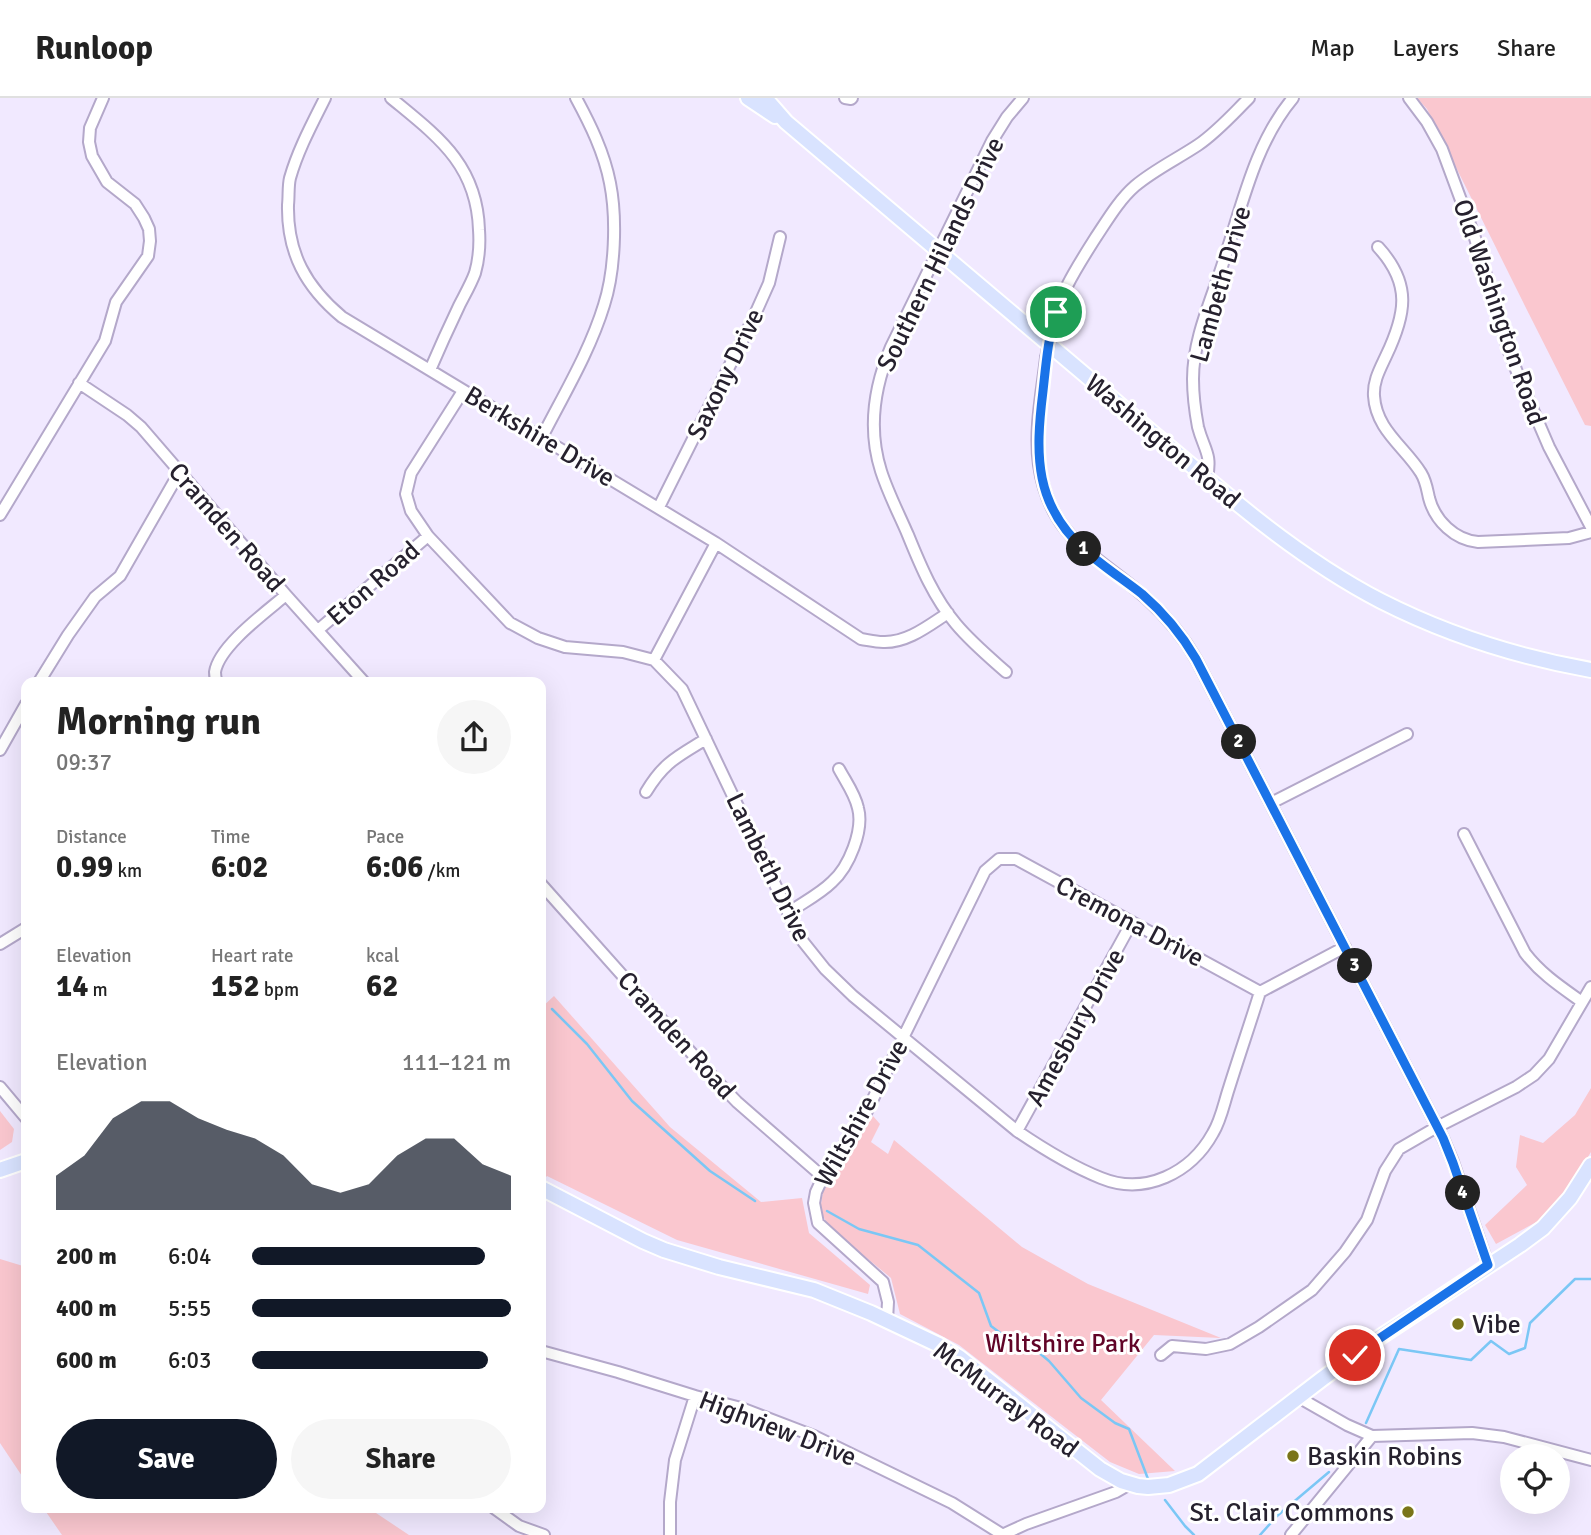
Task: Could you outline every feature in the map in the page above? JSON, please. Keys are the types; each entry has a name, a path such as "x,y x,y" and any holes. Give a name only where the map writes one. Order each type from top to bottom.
{"main road":[{"name":"Washington Road","path":"748,98 786,122"},
{"name":"Washington Road","path":"765,98 786,122 1280,538 1380,600 1444,630 1488,645 1591,670"},
{"path":"0,1170 21,1163"},
{"name":"McMurray Road","path":"546,1191 664,1250 719,1267 814,1290 941,1346 960,1358 1100,1469 1130,1484 1148,1487 1169,1485 1198,1474 1368,1345 1532,1237 1553,1219 1591,1165"}],"street":[{"path":"0,515 105,341 116,302 148,256 149,229 135,204 107,182 92,156 90,128 103,98"},
{"name":"Berkshire Drive","path":"325,98 289,180 288,217 297,262 311,284 342,317 659,507 860,639 898,641 948,613"},
{"path":"391,98 440,141 463,167 479,216 480,243 475,273 429,370"},
{"path":"542,437 583,358 604,304 613,261 610,184 589,122 576,98"},
{"path":"845,98 852,98"},
{"name":"Southern Hilands Drive","path":"1006,672 965,634 948,613 924,574 884,480 877,451 874,420 875,397 886,359 996,134 1023,98"},
{"path":"1248,98 1213,134 1151,174 1124,197 1071,278 1056,312 1046,358 1040,416 1039,463 1042,481 1053,510 1080,546 1152,603 1188,644 1437,1127 1453,1163 1488,1265"},
{"name":"Lambeth Drive","path":"1206,478 1209,458 1199,432 1194,399 1193,376 1197,348 1253,172 1267,140 1293,98"},
{"name":"Old Washington Road","path":"1409,98 1442,149 1475,237 1509,352 1549,447 1591,529"},
{"name":"Saxony Drive","path":"659,507 752,321 769,283 780,237"},
{"path":"1378,247 1395,270 1403,304 1401,320 1374,386 1375,405 1390,436 1420,471 1431,505 1438,517 1453,533 1478,542 1569,538 1591,529"},
{"name":"Cramden Road","path":"79,383 141,427 360,677"},
{"path":"463,391 411,473 406,494 411,511 428,536 510,623 538,638 565,647 623,652 654,660 716,543"},
{"path":"43,677 95,597 120,576 179,473"},
{"name":"Eton Road","path":"318,630 428,536"},
{"path":"216,677 221,656 231,643 286,595"},
{"name":"Lambeth Drive","path":"654,660 682,689 801,939 825,969 853,996 1017,1131 1043,1148 1102,1179 1129,1185 1157,1182 1180,1171 1199,1155 1214,1132 1260,992"},
{"path":"0,750 21,713"},
{"path":"1271,803 1407,734"},
{"path":"646,792 656,775 670,761 706,739"},
{"path":"788,913 832,883 849,861 857,832 859,811 854,794 839,769"},
{"path":"1464,834 1525,953 1555,984 1582,1002"},
{"name":"Cremona Drive","path":"999,859 1016,859 1260,992"},
{"name":"Wiltshire Drive","path":"887,1320 888,1302 883,1282 818,1223 814,1203 816,1192 867,1111 985,871 999,859"},
{"name":"Cramden Road","path":"546,890 737,1102 823,1177"},
{"name":"Amesbury Drive","path":"1017,1131 1132,922"},
{"path":"0,944 21,931"},
{"path":"1260,992 1345,947"},
{"path":"1161,1354 1172,1346 1206,1349 1230,1344 1312,1290 1345,1252 1367,1220 1385,1171 1399,1149 1534,1076 1549,1059 1591,987"},
{"path":"0,1087 21,1112"},
{"name":"Highview Drive","path":"546,1353 741,1408 814,1436 952,1503 1003,1535"},
{"path":"670,1535 670,1502 675,1460 695,1396"},
{"path":"1298,1397 1337,1420 1372,1436 1472,1433 1504,1437 1591,1460"},
{"path":"1291,1535 1372,1436"},
{"path":"1003,1535 1026,1524 1116,1493 1130,1484"},
{"path":"501,1513 519,1526 544,1535"}],"green space":[{"path":"1417,98 1591,98 1591,426 1585,425 1427,109"},
{"path":"554,996 670,1127 761,1202 802,1198 809,1233 870,1285 868,1294 677,1240 546,1177 546,1003"},
{"path":"1591,1088 1591,1152 1570,1186 1544,1218 1496,1244 1485,1225 1527,1185 1516,1167 1520,1135 1543,1143 1575,1115"},
{"path":"0,1111 14,1129 12,1142 0,1150"},
{"name":"Wiltshire Park","path":"873,1116 880,1124 871,1142 888,1154 894,1140 1022,1247 1088,1284 1221,1338 1154,1335 1101,1400 1175,1471 1139,1474 1110,1462 959,1345 900,1314 891,1278 829,1227 820,1210 823,1192"},
{"path":"0,1259 21,1265 21,1474 0,1443"},
{"path":"47,1513 376,1513 409,1535 62,1535"}],"waterway":[{"path":"552,1009 587,1044 632,1101 710,1171 755,1201"},
{"path":"827,1211 859,1229 918,1245 979,1293 991,1326 1011,1341 1037,1351 1081,1398 1115,1423 1129,1429 1148,1479"},
{"path":"1366,1423 1399,1349 1471,1360 1491,1341 1509,1354 1525,1348 1530,1323 1575,1279 1591,1279"},
{"path":"1260,1535 1277,1516 1329,1472"},
{"path":"1165,1500 1194,1535"}],"place":[{"name":"Vibe","path":"1458,1324"},
{"name":"Baskin Robins","path":"1293,1456"},
{"name":"St. Clair Commons","path":"1408,1512"}],"route":[{"path":"1056,312 1046,358 1038,447 1042,481 1053,510 1080,546 1144,596 1188,644 1443,1138 1488,1265 1355,1355"}]}
